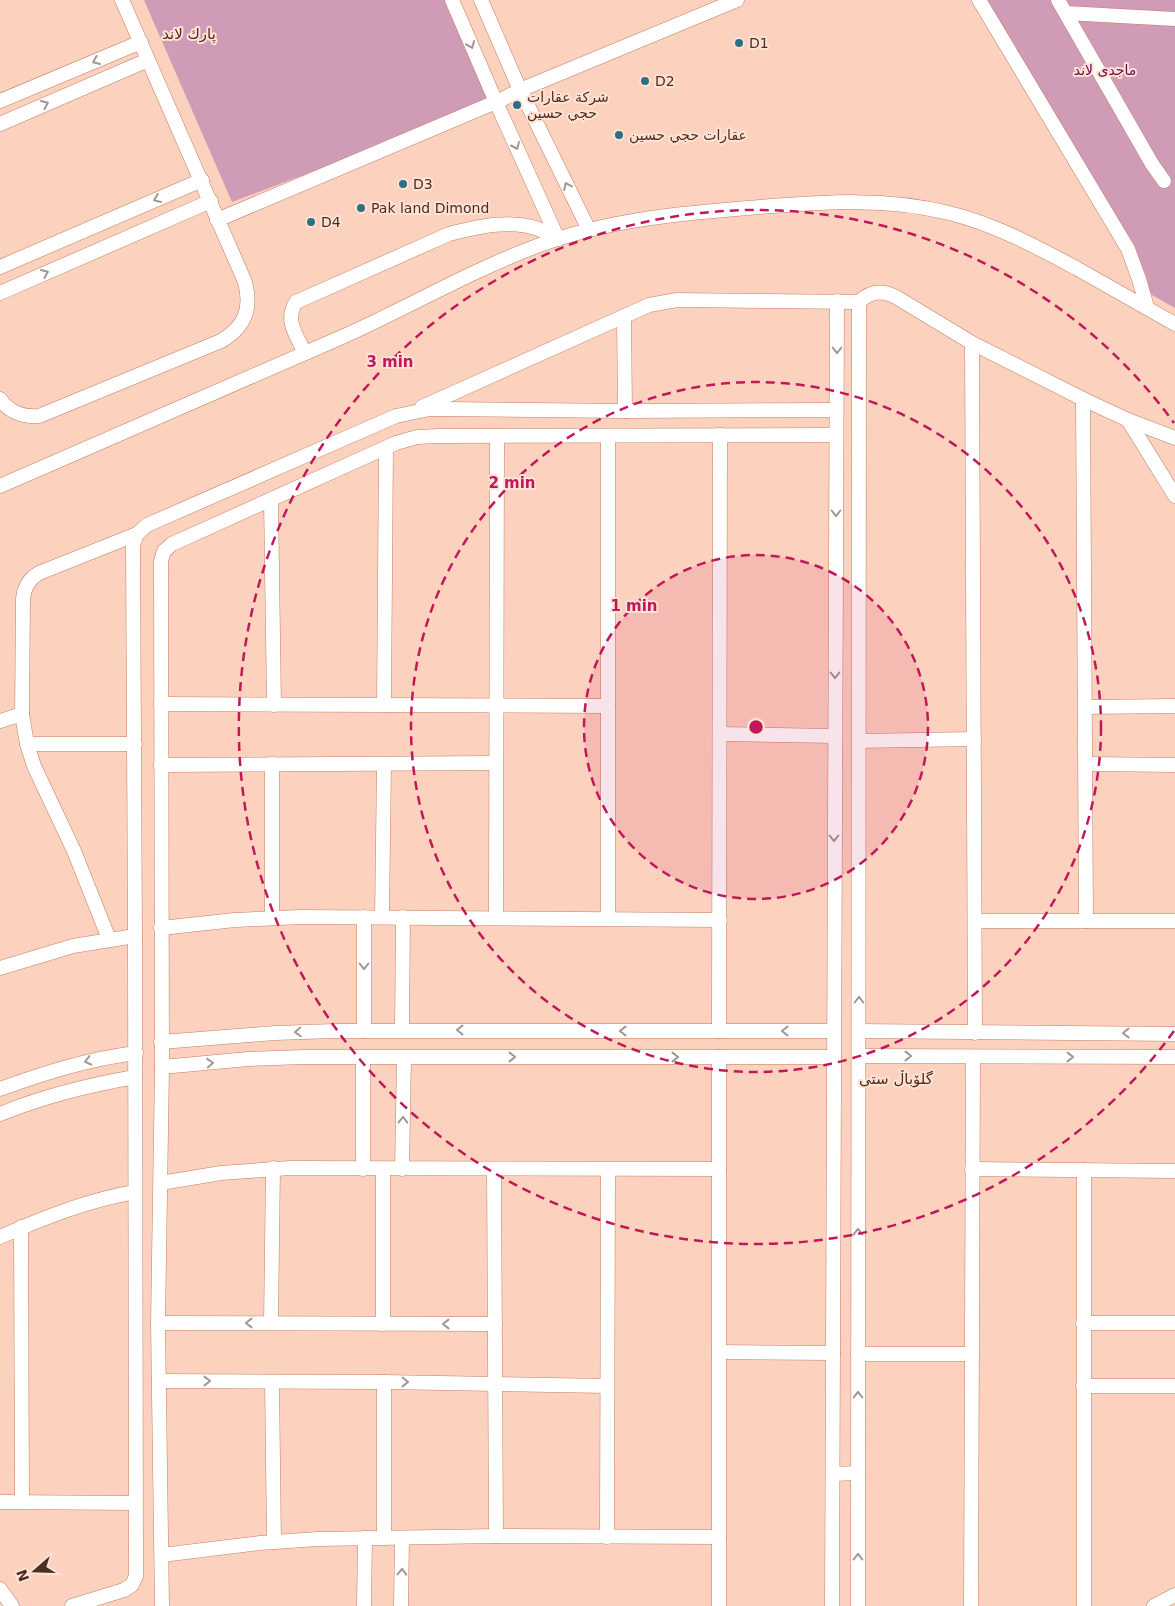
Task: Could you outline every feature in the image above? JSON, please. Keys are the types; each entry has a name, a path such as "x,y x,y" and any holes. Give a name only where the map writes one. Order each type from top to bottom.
{"street":[{"path":"0,399 10,410 19,414 39,416 221,340 231,335 245,317 248,294 245,282 122,0"},
{"path":"452,0 558,239"},
{"path":"482,0 520,90 588,230"},
{"path":"217,220 496,102 520,90 737,0"},
{"path":"979,0 1128,249 1147,307"},
{"path":"1058,0 1152,164 1164,181"},
{"path":"1066,13 1175,18"},
{"path":"0,101 141,42"},
{"path":"0,124 148,60"},
{"path":"0,267 202,180"},
{"path":"0,293 211,201"},
{"path":"2,481 381,320 504,260 558,239 588,230 660,216 833,202 862,201 911,205 949,213 1004,231 1147,307 1175,324"},
{"path":"305,353 290,323 291,310 296,302 449,234 469,229 490,225 518,225 540,229 558,239"},
{"path":"413,412 649,305 677,300 859,302 870,294 884,292 972,343 1083,399 1128,420 1175,438"},
{"path":"832,1606 837,301"},
{"path":"858,1606 859,302"},
{"path":"624,316 625,412"},
{"path":"972,343 976,1033"},
{"path":"1083,399 1086,921"},
{"path":"109,939 74,851 34,766 27,744 22,714 23,598 26,586 34,576 137,534 147,525 396,416 413,412 447,409 625,412 836,410"},
{"path":"1128,420 1175,496"},
{"path":"719,1031 720,435"},
{"path":"162,1606 158,1323 162,1067 161,561 164,551 172,544 386,448 407,440 428,436 836,435"},
{"path":"496,918 497,436"},
{"path":"608,436 608,919"},
{"path":"384,704 386,448"},
{"path":"271,500 274,705"},
{"path":"72,1606 124,1590 132,1585 136,1576 136,936 133,545 137,534"},
{"path":"161,704 608,706"},
{"path":"1086,707 1175,706"},
{"path":"0,720 22,714"},
{"path":"720,734 834,736"},
{"path":"859,740 974,739"},
{"path":"27,744 135,744"},
{"path":"161,765 496,763"},
{"path":"272,764 272,918"},
{"path":"382,917 384,764"},
{"path":"1086,764 1175,765"},
{"path":"364,917 364,1031"},
{"path":"161,928 272,918 720,920"},
{"path":"402,1030 403,918"},
{"path":"975,921 1175,921"},
{"path":"1,965 73,946 136,936"},
{"path":"161,1042 275,1033 402,1030 834,1032"},
{"path":"859,1031 1175,1034"},
{"path":"0,1089 68,1066 108,1056 136,1053"},
{"path":"859,1056 1175,1057"},
{"path":"719,1057 719,1606"},
{"path":"162,1067 276,1058 834,1057"},
{"path":"971,1606 973,1057"},
{"path":"363,1058 363,1169"},
{"path":"402,1169 404,1058"},
{"path":"0,1114 69,1090 135,1077"},
{"path":"161,1183 221,1173 273,1168 719,1169"},
{"path":"271,1324 273,1168"},
{"path":"382,1324 383,1169"},
{"path":"494,1169 496,1536"},
{"path":"607,1537 608,1169"},
{"path":"972,1169 1175,1171"},
{"path":"1084,1170 1084,1606"},
{"path":"0,1237 21,1227 98,1200 135,1192"},
{"path":"21,1227 22,1502"},
{"path":"158,1323 495,1324"},
{"path":"1083,1323 1175,1323"},
{"path":"719,1352 833,1353"},
{"path":"858,1354 972,1354"},
{"path":"159,1381 495,1383 607,1386"},
{"path":"272,1382 274,1542"},
{"path":"384,1382 384,1538"},
{"path":"1083,1386 1175,1386"},
{"path":"833,1474 858,1473"},
{"path":"0,1502 135,1503"},
{"path":"162,1556 274,1542 365,1538 496,1536 719,1537"},
{"path":"364,1606 365,1538"},
{"path":"401,1606 402,1538"},
{"path":"0,1589 12,1606"},
{"path":"1154,1606 1175,1595"}],"green space":[{"path":"144,0 452,0 496,102 232,202"},
{"name":"ماجدی لاند","path":"982,0 1175,0 1175,308 1152,295"}],"place":[{"name":"D1","path":"739,43"},
{"name":"D2","path":"645,81"},
{"name":"شرکة عقارات حجي حسين","path":"517,105"},
{"name":"عقارات حجي حسين","path":"619,135"},
{"name":"D3","path":"403,184"},
{"name":"Pak land Dimond","path":"361,208"},
{"name":"D4","path":"311,222"}],"district":[{"name":"پارك لاند","path":"189,34"},
{"name":"گلۆباڵ ستی","path":"896,1079"}]}
